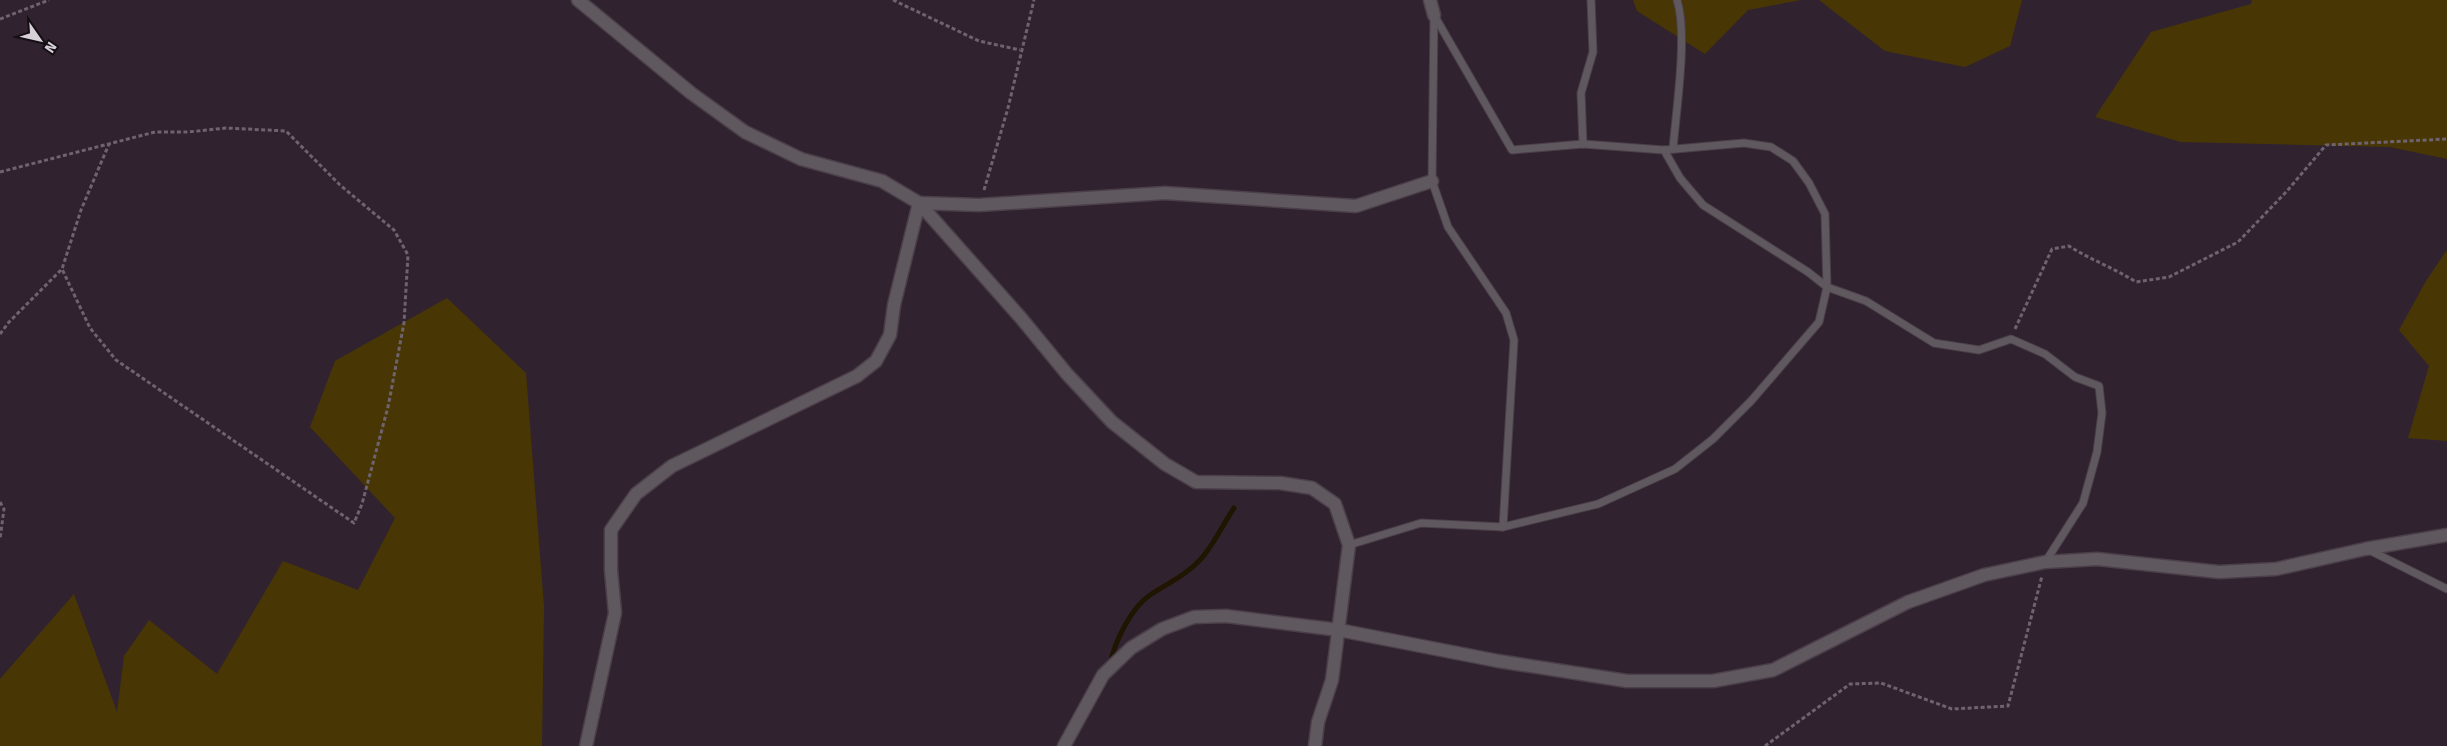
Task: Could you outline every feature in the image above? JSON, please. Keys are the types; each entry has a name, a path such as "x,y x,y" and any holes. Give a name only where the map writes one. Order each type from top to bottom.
{"street":[{"path":"578,0 691,92 745,132 801,159 882,180 919,203 1021,318 1066,374 1119,428 1164,464 1196,482 1280,483 1312,488 1335,504 1349,546 1332,680 1318,722 1315,746"},
{"path":"1430,0 1434,15"},
{"path":"919,203 979,205 1165,193 1356,206 1432,181"},
{"path":"586,746 615,613 611,570 612,530 636,494 672,466 857,376 876,360 890,335 894,305 919,203"},
{"path":"1064,746 1103,675 1131,648 1162,629 1194,617 1226,616 1339,630 1498,661 1627,681 1713,681 1773,670 1908,602 1984,575 2045,562 2096,559 2219,572 2276,569 2365,549 2447,535"}],"lane":[{"path":"1583,144 1581,93 1593,52 1591,0"},
{"path":"1673,150 1681,50 1677,0"},
{"path":"1349,546 1422,523 1503,527 1598,504 1675,469 1713,439 1751,402 1790,358 1819,322 1827,287 1824,214 1809,183 1793,161 1771,147 1744,143 1673,150 1583,144 1512,150 1434,15"},
{"path":"1434,15 1432,181 1448,227 1506,313 1514,340 1503,527"},
{"path":"1664,150 1680,178 1703,205 1808,272 1827,287 1866,301 1934,343 1980,350 2011,339 2045,354 2076,377 2099,386 2102,413 2097,452 2083,503 2045,562"},
{"path":"2365,549 2447,589"}],"path":[{"path":"0,19 49,0"},
{"path":"893,0 979,41 1020,50"},
{"path":"979,205 1008,108 1020,50 1034,0"},
{"path":"0,172 155,132 188,132 226,128 286,131 340,185 394,230 408,255 404,323 388,407 362,504 354,523 116,360 90,328 62,269"},
{"path":"2011,339 2052,249 2069,246 2090,260 2116,269 2136,282 2169,277 2238,242 2287,191 2326,145 2447,139"},
{"path":"0,334 9,322 62,269 81,210 109,144"},
{"path":"0,502 4,509 0,539"},
{"path":"1765,746 1850,684 1881,683 1952,709 2008,706 2045,562"}],"shaded area":[{"path":"1633,0 1801,0 1748,10 1705,54 1637,11"},
{"path":"1819,0 2022,0 2010,46 1965,67 1885,51"},
{"path":"2252,0 2447,0 2447,159 2390,147 2181,142 2095,117 2151,32 2251,4"},
{"path":"2447,250 2447,441 2408,438 2429,366 2399,330 2426,281"},
{"path":"447,298 526,373 544,607 542,746 0,746 0,679 74,594 117,712 124,656 149,620 217,674 283,561 358,590 395,518 310,427 335,361"}],"waterway":[{"path":"1110,664 1120,635 1136,608 1150,595 1182,575 1200,560 1234,508"}]}
